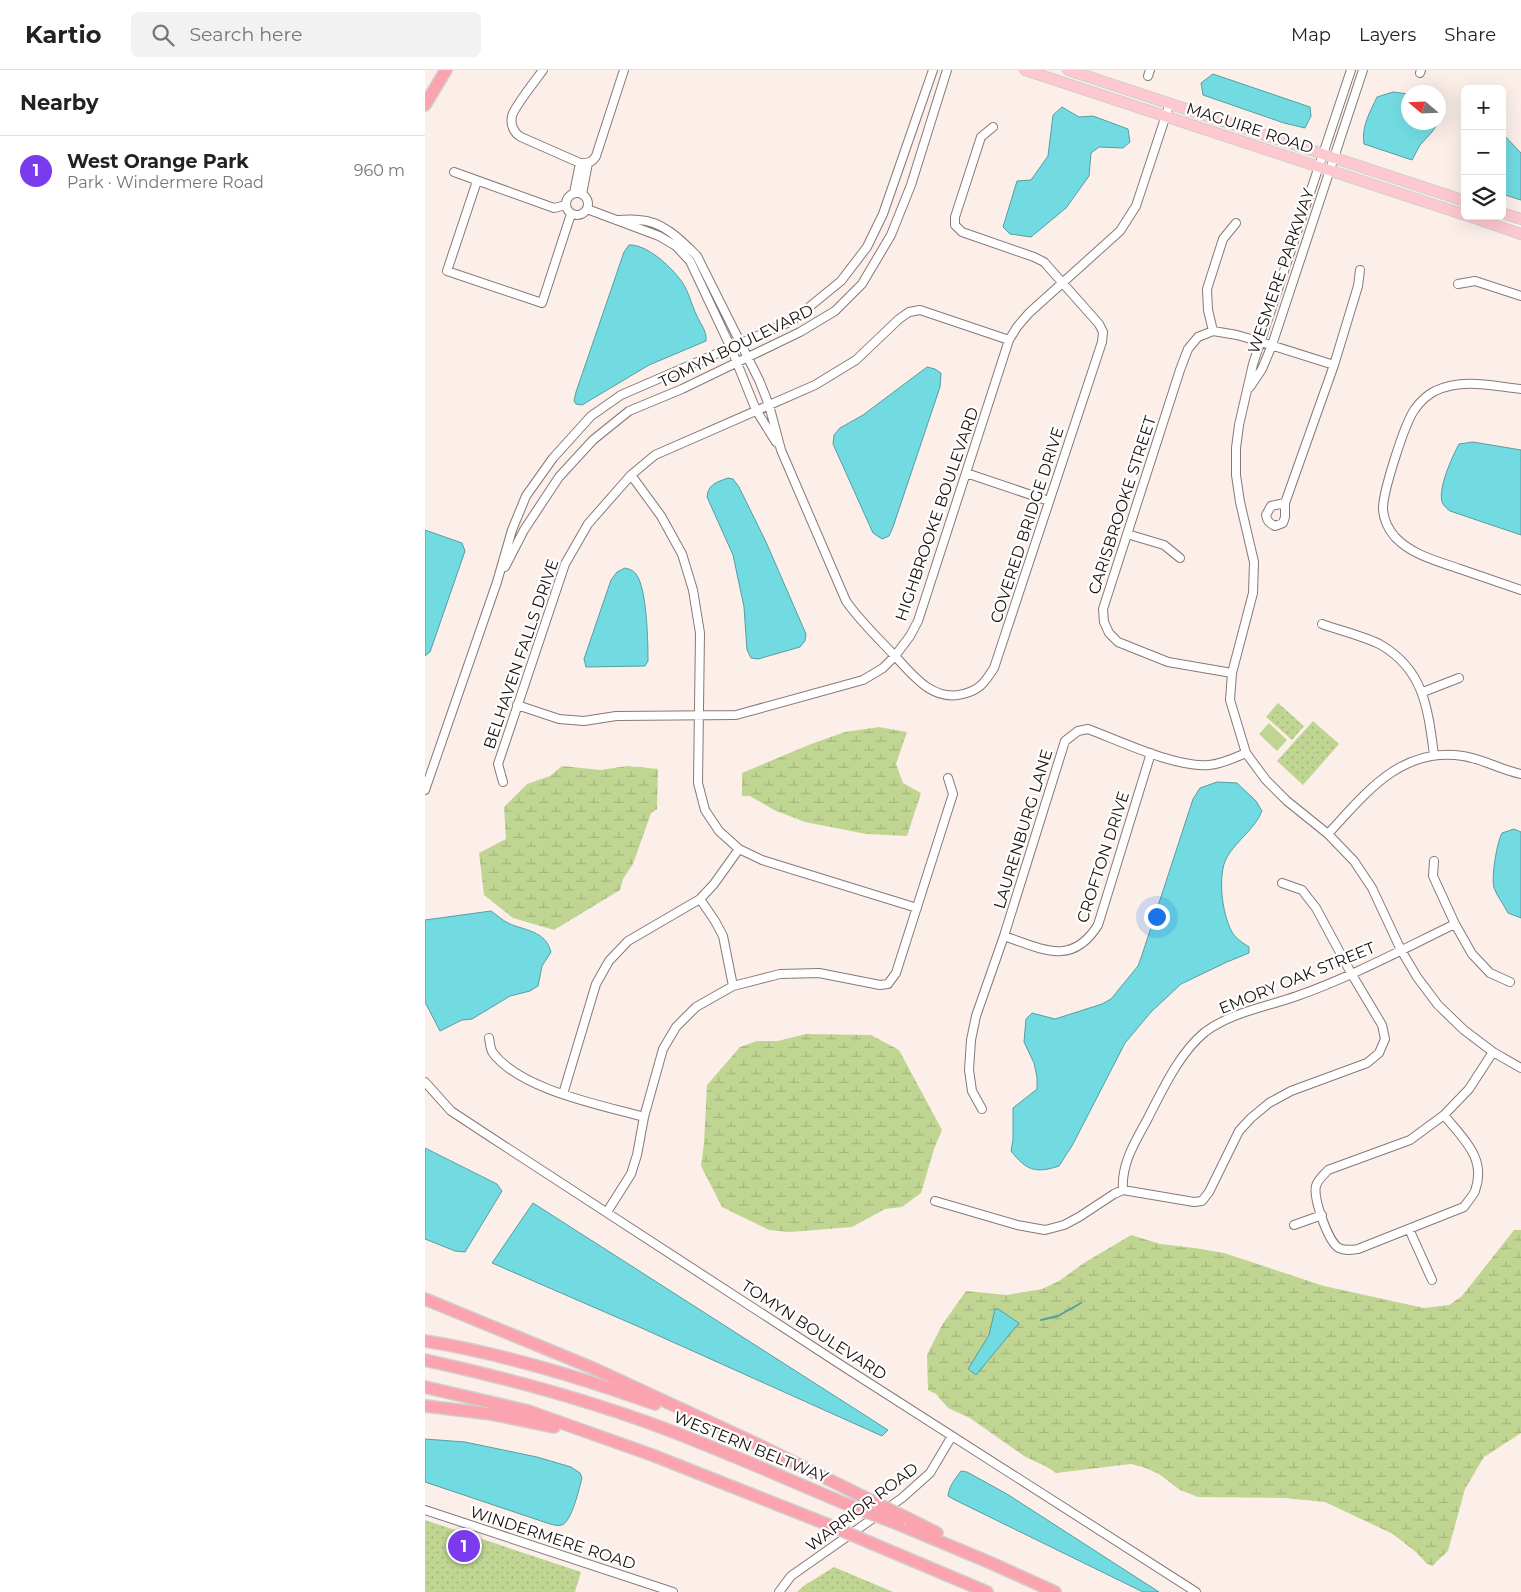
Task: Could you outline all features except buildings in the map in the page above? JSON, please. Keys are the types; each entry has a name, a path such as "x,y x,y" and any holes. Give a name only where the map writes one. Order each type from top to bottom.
{"highway":[{"path":"425,105 446,70"},
{"path":"425,1299 595,1369 757,1444 878,1504 904,1522"},
{"path":"425,1341 525,1362 592,1381 678,1412 757,1444"},
{"name":"WESTERN BELTWAY","path":"425,1360 477,1371 628,1415 856,1508 904,1522 1056,1592"},
{"path":"425,1386 528,1411 652,1455 829,1525 987,1592"},
{"path":"425,1406 491,1414 597,1436"}],"main road":[{"name":"MAGUIRE ROAD","path":"1025,70 1461,214"},
{"name":"MAGUIRE ROAD","path":"1068,70 1461,200"},
{"path":"1506,214 1521,220"},
{"path":"1481,220 1521,234"}],"street":[{"path":"543,70 512,114 513,128 521,137 584,163 593,161 596,156 624,70"},
{"name":"TOMYN BOULEVARD","path":"425,790 497,582 512,530 526,496 553,458 591,416 621,395 792,321 841,281 867,247 883,214 933,70"},
{"name":"TOMYN BOULEVARD","path":"497,582 524,530 559,477 593,440 629,411 682,389 800,332 835,311 862,284 891,235 911,185 947,70"},
{"name":"WESMERE PARKWAY","path":"1351,70 1253,364 1239,425 1236,448 1236,475 1240,502 1254,562 1253,593 1232,672 1230,700 1246,753 1266,780 1287,801 1328,834 1354,861 1372,888 1401,950 1417,977 1438,1005 1464,1030 1493,1052 1521,1068"},
{"name":"WESMERE PARKWAY","path":"1248,391 1262,369 1272,345 1363,70"},
{"path":"1348,79 1359,83"},
{"name":"HIGHBROOKE BOULEVARD","path":"517,705 559,719 583,721 616,716 698,717 736,715 863,680 883,668 910,636 918,621 1009,340 1023,320 1062,282 1120,231 1136,206 1170,103"},
{"path":"993,127 981,137 955,218 955,225 962,232 1034,257 1043,262 1062,282"},
{"path":"578,194 584,163"},
{"path":"454,172 554,208 565,205"},
{"path":"477,181 447,271 542,302 571,214"},
{"path":"571,214 565,205 567,198 578,194"},
{"path":"571,214 582,214 587,209 587,201 578,194"},
{"path":"587,209 615,220 640,220 661,226 682,241 741,344 759,380 769,405 781,450"},
{"path":"1236,223 1223,239 1207,288 1208,310 1213,331 1237,335 1333,365"},
{"path":"693,259 756,410 781,450"},
{"path":"1285,503 1333,365 1358,286 1360,270"},
{"path":"1458,284 1475,281 1521,296"},
{"name":"COVERED BRIDGE DRIVE","path":"781,450 846,600 857,618 919,682 936,694 953,697 970,692 984,684 994,668 1102,342 1103,332 1099,324 1062,282"},
{"name":"BELHAVEN FALLS DRIVE","path":"503,782 498,764 565,564 588,524 631,475 655,455 815,384 856,360 899,319 909,312 920,310 1009,340"},
{"name":"CARISBROOKE STREET","path":"1213,331 1198,336 1188,349 1103,609 1104,622 1109,633 1118,642 1168,662 1232,672"},
{"path":"746,386 759,380"},
{"path":"1521,390 1467,382 1449,386 1425,398 1415,408 1408,422 1386,488 1383,509 1387,526 1408,548 1423,556 1521,590"},
{"path":"966,474 1049,501"},
{"path":"631,475 665,523 681,554 693,590 699,633 698,783 705,810 719,831 739,849 762,860 917,908"},
{"path":"1127,534 1164,545 1181,558"},
{"path":"1322,624 1379,644 1400,659 1413,674 1423,692 1430,722 1434,755"},
{"path":"1423,692 1459,678"},
{"name":"LAURENBURG LANE","path":"983,1109 973,1091 969,1070 971,1040 976,1016 1004,936 1065,741 1078,731 1089,729 1151,753 1193,765 1226,762 1246,753"},
{"name":"CROFTON DRIVE","path":"1004,936 1046,951 1061,952 1076,948 1091,938 1098,925 1151,753"},
{"path":"1328,834 1370,788 1389,773 1407,763 1434,755 1463,756 1521,774"},
{"path":"607,1212 631,1174 637,1155 644,1117 663,1049 676,1027 696,1008 733,986 780,974 819,973 880,986 888,984 896,973 953,794 948,778"},
{"path":"563,1094 596,984 609,961 628,941 700,900 739,849"},
{"path":"1434,861 1433,876 1455,924 1472,954 1490,973 1510,982"},
{"path":"935,1201 1017,1225 1045,1230 1063,1225 1079,1217 1123,1190 1194,1202 1201,1201 1209,1192 1239,1131 1269,1103 1291,1091 1367,1063 1379,1053 1385,1039 1382,1025 1316,908 1301,890 1282,883"},
{"path":"700,900 723,936 733,986"},
{"name":"EMORY OAK STREET","path":"1123,1190 1125,1167 1131,1150 1166,1083 1188,1051 1205,1032 1235,1015 1297,996 1351,973 1455,924"},
{"path":"489,1038 492,1052 510,1068 537,1085 644,1117"},
{"path":"1444,1116 1471,1148 1478,1161 1475,1192 1464,1207 1359,1249 1347,1251 1337,1247 1329,1237 1315,1198 1316,1186 1321,1177 1328,1170 1410,1140 1444,1116 1469,1089 1493,1052"},
{"name":"TOMYN BOULEVARD","path":"425,1082 451,1111 1196,1592"},
{"path":"1294,1225 1322,1215"},
{"path":"1409,1229 1432,1280"},
{"name":"WARRIOR ROAD","path":"779,1592 791,1576 902,1498 930,1473 952,1436"},
{"name":"WINDERMERE ROAD","path":"425,1510 673,1592"}],"green space":[{"path":"1278,703 1304,726 1292,740 1266,717"},
{"path":"1313,721 1339,744 1303,785 1277,761"},
{"path":"1269,723 1287,740 1277,751 1259,734"},
{"path":"879,727 907,732 896,764 903,783 921,793 907,836 866,834 805,822 774,810 750,796 742,796 742,773 845,732"},
{"path":"562,766 601,770 627,766 658,769 657,809 651,813 633,864 623,879 620,890 554,930 513,918 484,895 479,853 506,839 504,807 527,784 550,776"},
{"path":"806,1034 871,1035 899,1050 942,1130 934,1149 921,1193 902,1207 885,1209 852,1227 790,1232 769,1230 722,1207 701,1166 707,1085 740,1047 757,1041 778,1041"},
{"path":"1514,1230 1521,1230 1521,1433 1484,1457 1465,1489 1448,1551 1432,1566 1393,1534 1325,1502 1285,1498 1198,1497 1180,1490 1159,1474 1131,1464 1056,1473 1024,1456 970,1418 948,1408 936,1394 928,1390 927,1355 942,1325 966,1291 1007,1295 1042,1289 1059,1281 1084,1263 1131,1235 1160,1244 1224,1253 1324,1286 1424,1308 1449,1305 1462,1296"},
{"path":"425,1520 581,1572 575,1592 425,1592"},
{"path":"834,1567 893,1592 797,1592"}],"water":[{"path":"1213,74 1310,107 1311,116 1305,128 1284,123 1203,95 1201,83"},
{"path":"1393,92 1401,93 1401,130 1433,130 1420,145 1412,160 1364,144 1365,126 1377,97"},
{"path":"1062,107 1079,117 1093,116 1128,129 1130,142 1123,148 1099,147 1091,153 1089,176 1066,208 1031,237 1010,234 1003,227 1017,181 1031,180 1048,156 1053,115"},
{"path":"1506,137 1521,153 1521,200 1506,195"},
{"path":"629,245 643,248 650,252 669,267 679,278 685,286 705,331 706,341 649,365 582,405 576,404 574,401 576,392 624,252"},
{"path":"927,367 941,373 940,387 893,527 889,536 882,539 873,533 833,444 834,435 840,428 863,415"},
{"path":"1473,442 1521,450 1521,535 1450,511 1445,507 1441,496 1449,464 1459,444"},
{"path":"728,478 733,479 739,487 766,542 806,634 805,641 800,647 758,659 751,658 747,650 744,607 733,555 707,497 711,486"},
{"path":"425,530 462,543 465,551 430,652 425,656"},
{"path":"625,568 636,574 643,591 648,661 645,666 586,667 584,659 611,580 617,572"},
{"path":"1217,782 1237,783 1256,801 1262,811 1255,823 1227,857 1222,874 1223,905 1229,924 1235,936 1249,947 1249,953 1181,984 1151,1012 1125,1043 1073,1144 1059,1166 1043,1170 1032,1169 1021,1162 1011,1151 1013,1108 1037,1089 1034,1063 1024,1042 1026,1019 1032,1013 1055,1019 1102,1004 1111,999 1138,966 1193,799 1200,788"},
{"path":"1514,829 1521,832 1521,918 1508,913 1495,891 1493,883 1500,837 1502,833"},
{"path":"491,911 508,923 534,932 544,939 548,945 551,952 542,966 538,986 530,991 510,996 472,1019 462,1020 440,1031 425,1002 425,920"},
{"path":"425,1148 497,1184 502,1191 465,1252 455,1251 425,1239"},
{"path":"533,1203 888,1430 882,1436 492,1263"},
{"path":"995,1309 998,1309 1019,1323 976,1375 968,1369 989,1335"},
{"path":"425,1439 465,1442 537,1457 571,1467 580,1473 582,1478 569,1518 562,1525 551,1524 425,1482"},
{"path":"961,1471 967,1472 1007,1494 1159,1592 1143,1592 948,1496 951,1486"}],"waterway":[{"path":"1041,1320 1058,1316 1081,1303"}],"place":[{"name":"West Orange Park","path":"464,1546"}]}
